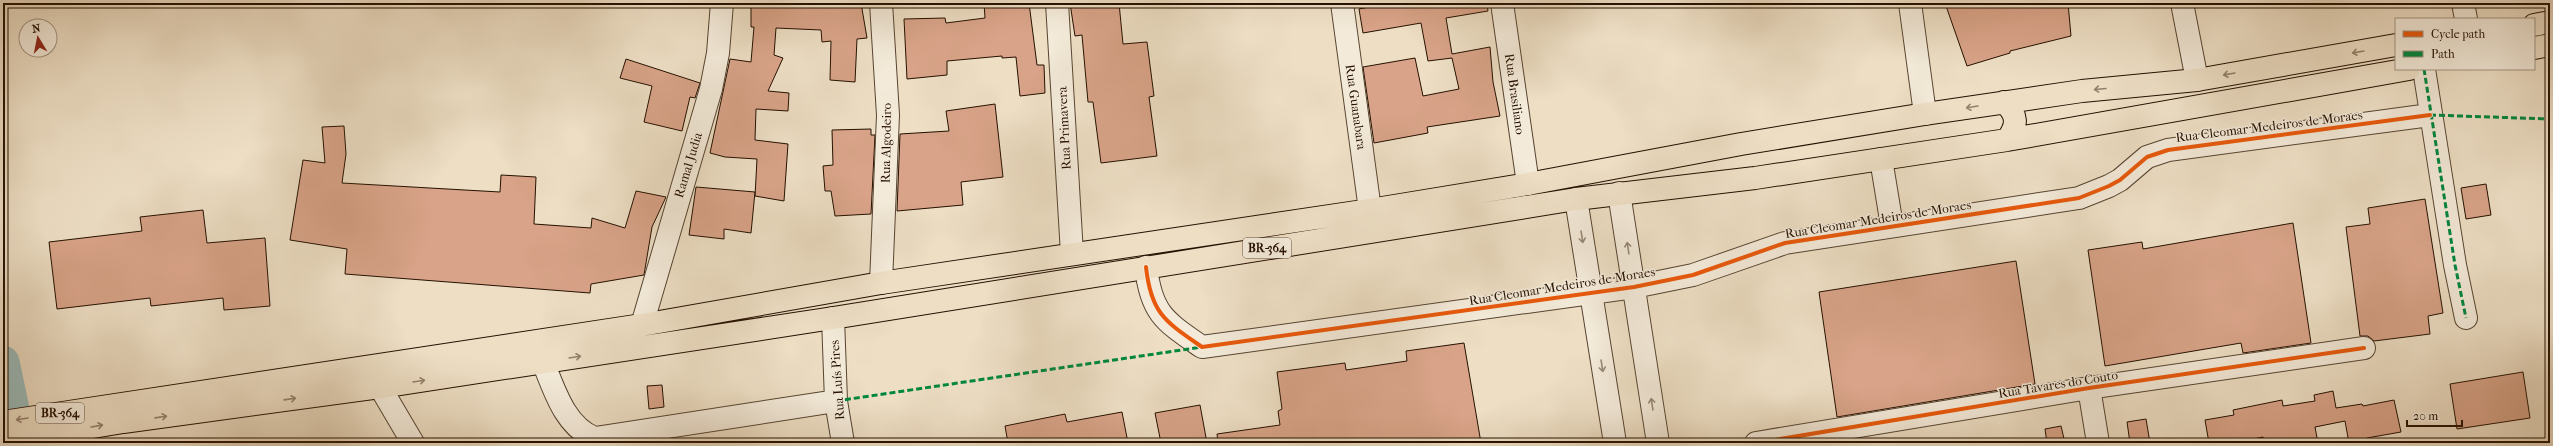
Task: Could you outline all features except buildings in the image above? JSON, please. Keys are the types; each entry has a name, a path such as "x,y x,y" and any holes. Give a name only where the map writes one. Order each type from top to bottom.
{"highway":[{"path":"2535,25 2550,22"},
{"name":"BR-364","path":"3,442 119,413 642,325 882,282 1370,210 1528,184 1754,142 1925,114 2082,91 2197,80 2395,45"},
{"path":"2535,48 2550,45"},
{"name":"BR-364","path":"3,422 119,413 380,387 833,318 1576,199 1755,178 2007,140 2403,70"},
{"path":"2004,102 2015,114 2016,122 2007,140"},
{"path":"1754,142 1746,155 1746,162 1755,178"}],"street":[{"name":"Ramal Judia","path":"642,325 711,89 718,53 722,3"},
{"name":"Rua Algodeiro","path":"881,3 888,115 882,282"},
{"name":"Rua Primavera","path":"1057,3 1072,254"},
{"name":"Rua Guanabara","path":"1342,3 1370,210"},
{"name":"Rua Brasiliano","path":"1502,3 1528,184"},
{"path":"1910,3 1925,114"},
{"path":"2182,3 2197,80"},
{"path":"2462,3 2466,18"},
{"path":"2424,70 2454,265 2466,318"},
{"name":"Rua Cleomar Medeiros de Moraes","path":"1146,267 1148,286 1155,308 1171,326 1202,347 1634,287 1693,275 1785,243 2079,198 2120,180 2147,157 2168,150 2430,115"},
{"path":"1881,159 1892,226"},
{"path":"1619,193 1658,443"},
{"path":"1576,199 1614,443"},
{"name":"Rua Luís Pires","path":"833,318 836,401 842,443"},
{"name":"Rua Tavares do Couto","path":"1756,443 2089,388 2364,348"},
{"path":"543,362 562,407 584,434 595,438 836,401"},
{"path":"380,387 413,443"},
{"path":"2089,388 2098,443"}],"waterway":[{"path":"3,362 20,443"}],"marked path":[{"path":"2424,70 2455,265 2466,318"},
{"path":"2430,115 2550,119"},
{"path":"836,401 1202,347"}],"cycle path":[{"path":"1146,267 1148,283 1152,296 1162,315 1179,331 1202,347 1634,287 1693,275 1785,243 2079,198 2120,180 2147,157 2168,150 2430,115"},
{"path":"1756,443 2089,388 2364,348"}]}
